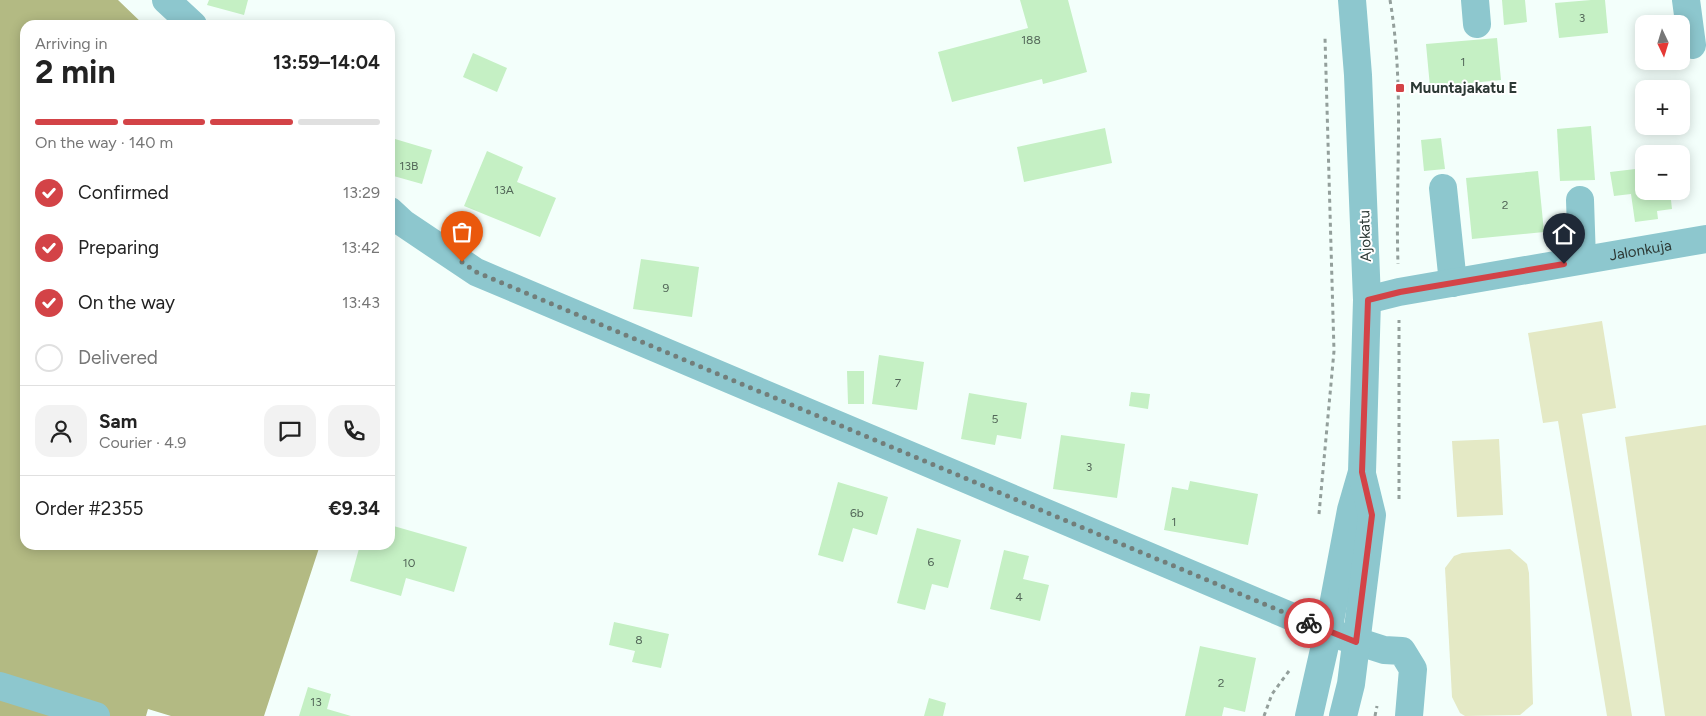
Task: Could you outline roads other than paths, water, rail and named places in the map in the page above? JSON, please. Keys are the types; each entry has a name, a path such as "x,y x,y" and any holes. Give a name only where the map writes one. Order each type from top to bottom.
{"street":[{"path":"166,0 187,20"},
{"name":"Ajokatu","path":"1309,716 1328,632 1351,510 1362,472 1368,300 1358,75 1352,0"},
{"path":"1686,0 1692,46"},
{"path":"1443,188 1453,283"},
{"path":"1580,200 1582,260"},
{"path":"395,216 402,223 476,272 1328,632 1384,650 1402,650 1413,668 1409,716"},
{"name":"Jalonkuja","path":"1368,300 1453,283 1706,239"},
{"name":"Ajokatu","path":"1343,716 1351,684 1372,515 1362,472"},
{"path":"0,686 96,716"}],"place":[{"name":"Muuntajakatu E","path":"1400,88"}]}
